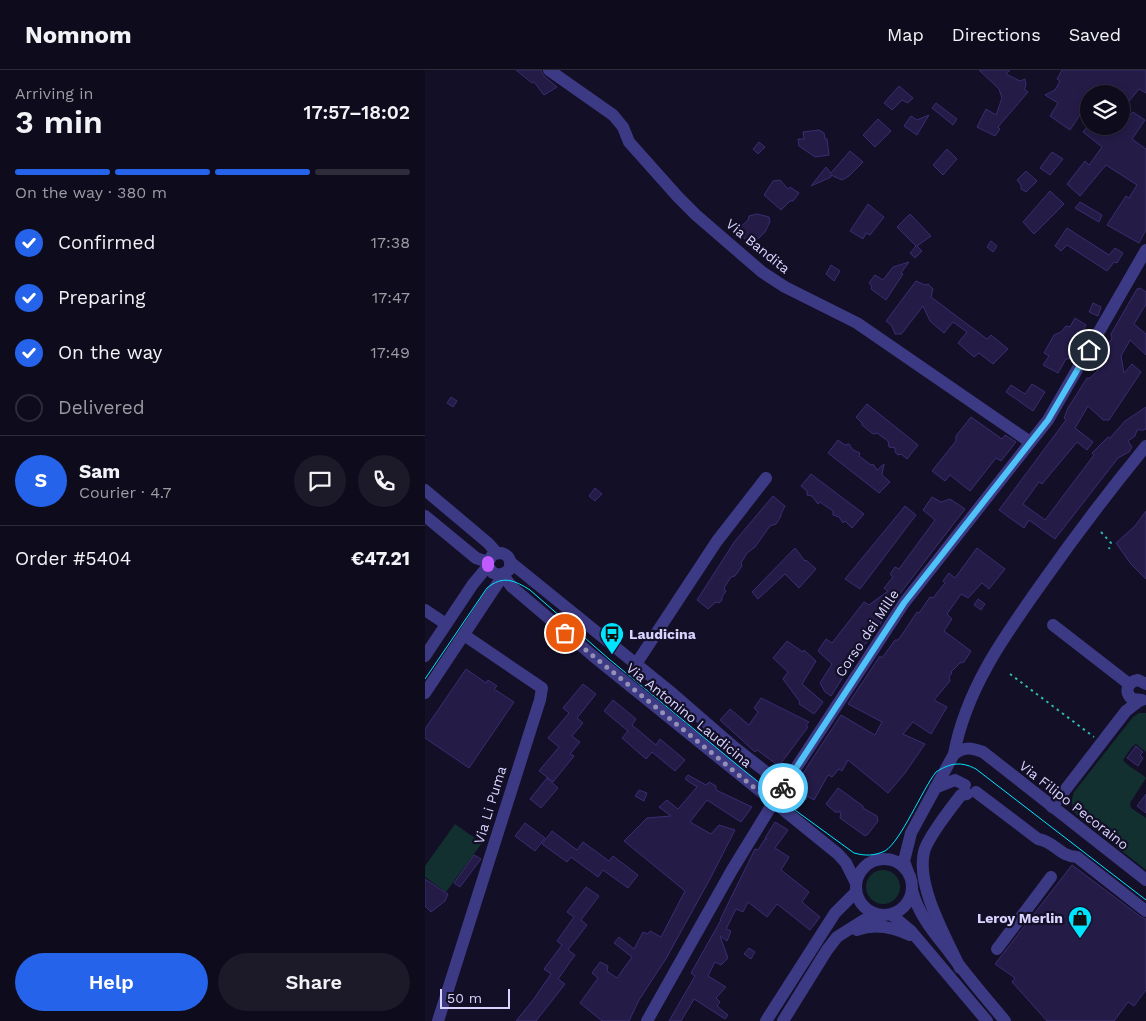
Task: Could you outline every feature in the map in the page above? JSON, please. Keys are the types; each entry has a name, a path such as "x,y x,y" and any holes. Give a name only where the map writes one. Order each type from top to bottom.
{"street":[{"name":"Via Bandita","path":"549,70 613,115 623,127 629,142 678,197 762,272 785,287 857,323 1030,442"},
{"name":"Corso dei Mille","path":"647,1021 732,870 784,786 904,603 1048,420 1063,397 1146,250"},
{"path":"766,1021 835,913 856,888 862,870 868,864 883,859 900,847 911,834 954,754 964,716 979,681 997,649 1072,540 1146,446"},
{"path":"637,664 717,541 767,478"},
{"path":"425,490 488,542 491,560 493,573 501,574 509,570 510,562 506,555 491,560 476,558 425,516"},
{"path":"425,656 491,560"},
{"name":"Via Antonino Laudicina","path":"510,562 784,786"},
{"name":"Via Antonino Laudicina","path":"501,574 513,588 592,655 837,854"},
{"path":"425,693 500,580 501,574"},
{"path":"425,610 446,624"},
{"path":"1053,625 1136,694"},
{"name":"Via Li Puma","path":"438,1021 540,700 542,688 464,635"},
{"path":"1052,807 1126,711 1136,694 1135,680 1145,682"},
{"name":"Via Filipo Pecoraino","path":"954,754 968,748 983,752 1146,880"},
{"path":"935,788 948,781 955,780 1038,839 1047,840 1067,856 1077,857 1146,911"},
{"path":"960,968 928,896 924,882 923,863 924,851 930,840 961,794 969,790"},
{"path":"911,834 904,861 911,881 915,902 922,916 960,968 1005,1021"},
{"path":"837,854 849,860 868,864"},
{"path":"837,854 846,863 859,901 864,908 872,913 886,915 919,939 987,1021"},
{"path":"883,859 897,862 908,872"},
{"path":"997,949 1051,876"},
{"path":"783,1021 837,937 864,920 902,910 909,901 912,890"},
{"path":"833,942 866,926 886,927 902,931 919,939"},
{"path":"793,1021 794,1003"}],"path":[{"path":"1101,532 1111,543 1109,549"},
{"path":"1010,674 1098,740"}],"green space":[{"path":"1139,713 1146,713 1146,752 1136,744 1123,760 1146,778 1130,803 1131,808 1146,818 1146,870 1080,818 1075,812 1072,803 1074,792 1133,717"},
{"path":"455,824 482,843 446,892 425,877 425,866"},
{"path":"883,870 895,875 900,887 895,899 883,904 871,899 866,887 871,875"}],"building":[{"path":"516,70 541,70 544,76 557,87 544,95 534,82 532,83"},
{"path":"979,70 1010,70 1006,74 1020,81 1025,79 1026,86 1024,89 1028,92 998,127 1000,129 995,136 977,127 986,109 996,115 1002,98 999,89"},
{"path":"1062,70 1146,70 1146,93 1139,89 1130,100 1130,85 1080,85 1080,115 1070,130 1050,116 1058,103 1045,95 1055,90 1060,81 1057,79"},
{"path":"899,86 913,98 908,103 902,100 892,110 884,103"},
{"path":"936,103 957,119 953,125 932,108"},
{"path":"1133,112 1145,120 1132,139 1146,149 1146,230 1139,243 1107,225 1126,196 1129,198 1137,185 1106,165 1080,196 1067,184 1085,161 1089,165 1102,147 1087,135 1130,135 1130,116"},
{"path":"929,115 917,135 904,126 911,116 917,120"},
{"path":"878,119 891,131 875,147 863,135"},
{"path":"819,130 824,133 825,139 827,139 829,155 815,157 799,146 798,139 804,139 803,132"},
{"path":"759,142 765,147 758,154 753,149"},
{"path":"947,149 957,159 943,175 933,165"},
{"path":"850,151 863,162 849,176 842,180 831,175 831,177 811,186 826,167 831,173"},
{"path":"1052,152 1063,159 1050,175 1040,168"},
{"path":"1026,171 1037,181 1026,192 1021,189 1021,185 1017,180"},
{"path":"780,180 788,189 790,187 799,193 793,201 790,201 781,210 764,195 773,181"},
{"path":"1050,191 1064,204 1034,234 1023,222"},
{"path":"1080,202 1102,215 1099,222 1075,208"},
{"path":"868,204 884,217 870,235 866,233 863,239 850,231"},
{"path":"757,214 769,217 770,222 765,232 752,245 736,231 748,220 749,216"},
{"path":"910,214 931,236 917,246 922,251 915,258 910,253 916,246 897,227"},
{"path":"1067,228 1109,255 1115,248 1123,253 1117,263 1114,262 1107,271 1067,245 1061,251 1055,246"},
{"path":"991,241 997,246 993,252 987,247"},
{"path":"909,262 886,300 871,289 872,286 869,283 875,275 883,280 893,267"},
{"path":"831,265 840,271 834,281 826,274"},
{"path":"916,281 925,285 928,284 933,289 931,297 987,339 991,335 1008,349 993,364 979,353 974,357 958,343 967,332 953,322 944,333 930,321 923,306 901,334 895,334 892,326 886,321"},
{"path":"1140,288 1146,292 1146,304 1134,324 1146,334 1146,355 1130,340 1121,356 1124,373 1132,364 1141,372 1109,420 1103,420 1088,406 1075,428 1093,442 1087,450 1077,442 1042,484 1039,482 1023,504 1045,520 1094,455 1092,453 1108,437 1110,438 1125,421 1146,407 1146,429 1137,430 1135,436 1128,441 1132,447 1129,452 1118,458 1055,539 1029,520 1024,528 999,510 1066,420 1064,418 1068,408 1087,378 1090,378 1100,368 1098,365 1112,338 1111,334 1137,289"},
{"path":"1093,303 1101,307 1098,316 1089,312"},
{"path":"1075,318 1086,325 1081,335 1083,338 1070,359 1066,359 1058,373 1043,365 1049,356 1044,353 1054,335 1061,332 1066,326 1070,327"},
{"path":"1032,384 1045,392 1033,411 1006,392 1011,385 1025,394"},
{"path":"451,397 457,401 453,407 447,403"},
{"path":"867,404 918,445 907,459 901,454 898,455 895,452 895,448 889,447 888,441 877,433 873,434 856,417"},
{"path":"971,417 1002,439 1005,435 1016,442 1001,461 996,458 970,491 950,475 945,481 932,471 956,441 956,436"},
{"path":"838,440 845,445 849,444 853,450 860,453 859,456 871,465 873,464 877,470 884,464 882,475 890,482 879,493 828,453"},
{"path":"811,474 864,514 852,528 845,521 843,523 839,517 833,515 833,511 820,502 818,504 812,496 807,495 807,491 801,486"},
{"path":"595,488 602,494 595,501 589,496"},
{"path":"773,496 785,506 781,516 776,524 770,526 755,547 747,553 741,563 742,566 735,576 731,577 724,588 726,591 722,600 719,603 716,602 708,609 697,600 735,541"},
{"path":"932,497 941,502 950,499 965,509 892,604 878,628 859,652 831,696 825,692 820,683 832,664 818,651 826,639 832,643 864,602 869,605 888,591 884,588 893,577 890,574 895,567 899,569 935,520 923,510"},
{"path":"905,506 916,515 860,589 845,579"},
{"path":"1146,511 1146,579 1131,564 1116,543 1135,526"},
{"path":"795,548 805,561 816,569 799,588 785,574 758,599 752,592"},
{"path":"977,548 1005,569 989,589 982,583 968,598 961,594 947,614 952,619 944,631 971,651 964,662 960,663 951,672 950,681 934,700 947,707 931,734 913,722 903,734 925,744 905,773 888,793 848,760 842,771 839,769 832,777 828,775 814,800 807,796 806,800 792,790 841,715 875,735 882,722 848,704 880,656 882,658 895,640 898,640 930,597 933,598 945,583 943,581 949,573 955,578"},
{"path":"978,599 985,604 981,610 974,605"},
{"path":"787,641 803,652 804,650 816,661 802,684 823,702 814,714 799,704 800,702 783,679 788,672 773,658"},
{"path":"466,669 486,683 488,680 497,686 494,689 514,702 469,768 425,738 425,729"},
{"path":"583,684 596,694 577,718 583,723 572,736 580,742 570,754 574,756 553,782 539,771 559,747 548,738 569,713 563,708"},
{"path":"761,698 809,722 806,725 808,727 779,766 757,750 755,752 720,720 730,709 749,725 758,712 754,708"},
{"path":"613,700 636,719 632,725 656,745 660,739 685,760 675,771 652,752 646,759 622,738 628,731 604,711"},
{"path":"1136,746 1143,752 1140,755 1143,758 1138,766 1127,758"},
{"path":"688,775 706,785 709,782 716,786 716,790 752,807 741,822 707,800 690,822 711,834 719,825 735,830 667,957 639,1000 629,1021 602,1021 580,1003 598,978 592,973 600,962 608,966 607,971 617,978 632,957 614,943 619,937 634,949 643,932 648,934 650,931 661,937 685,891 624,841 647,818 671,816 659,807 667,800 678,809 697,787 685,779"},
{"path":"547,778 558,788 541,808 530,799"},
{"path":"838,788 863,806 863,808 877,816 878,821 865,836 840,818 841,812 835,812 826,804"},
{"path":"639,790 647,793 644,801 635,796"},
{"path":"1146,794 1146,813 1137,806"},
{"path":"775,822 788,830 775,848 789,857 781,870 809,892 802,902 820,917 810,930 777,904 767,917 748,902 743,912 736,909 726,929 731,931 727,941 720,936 728,958 721,965 715,962 708,976 726,987 716,998 720,1002 717,1006 728,1015 725,1019 694,999 681,1021 669,1021 695,976 691,973 721,920 755,849 758,850 765,839 767,839 765,838"},
{"path":"525,823 545,838 535,851 515,836"},
{"path":"552,831 577,850 583,842 609,861 613,856 638,875 628,888 603,870 598,877 571,857 567,862 542,844"},
{"path":"474,855 481,859 460,887 454,883"},
{"name":"Leroy Merlin","path":"1072,865 1146,919 1146,990 1134,1006 1128,1002 1114,1021 1047,1021 1012,982 1015,978 995,964"},
{"path":"425,879 448,894 445,901 431,912 425,906"},
{"path":"586,887 599,896 581,920 587,925 568,950 575,955 558,979 565,984 536,1021 516,1021 551,974 544,969 562,945 557,941 574,917 567,912"},
{"path":"749,948 755,952 751,959 744,954"}],"tram line":[{"path":"425,679 487,588 498,581 509,580 530,590 609,659 741,768 777,797 854,853 869,855 885,851 898,837 936,772 951,765 960,764 976,769 1146,900"}],"way so far":[{"path":"565,633 773,803 783,788"}],"place":[{"name":"Laudicina","path":"612,655"},
{"name":"Leroy Merlin","path":"1080,939"}],"route":[{"path":"783,788 904,603 1048,420 1089,350"}]}
